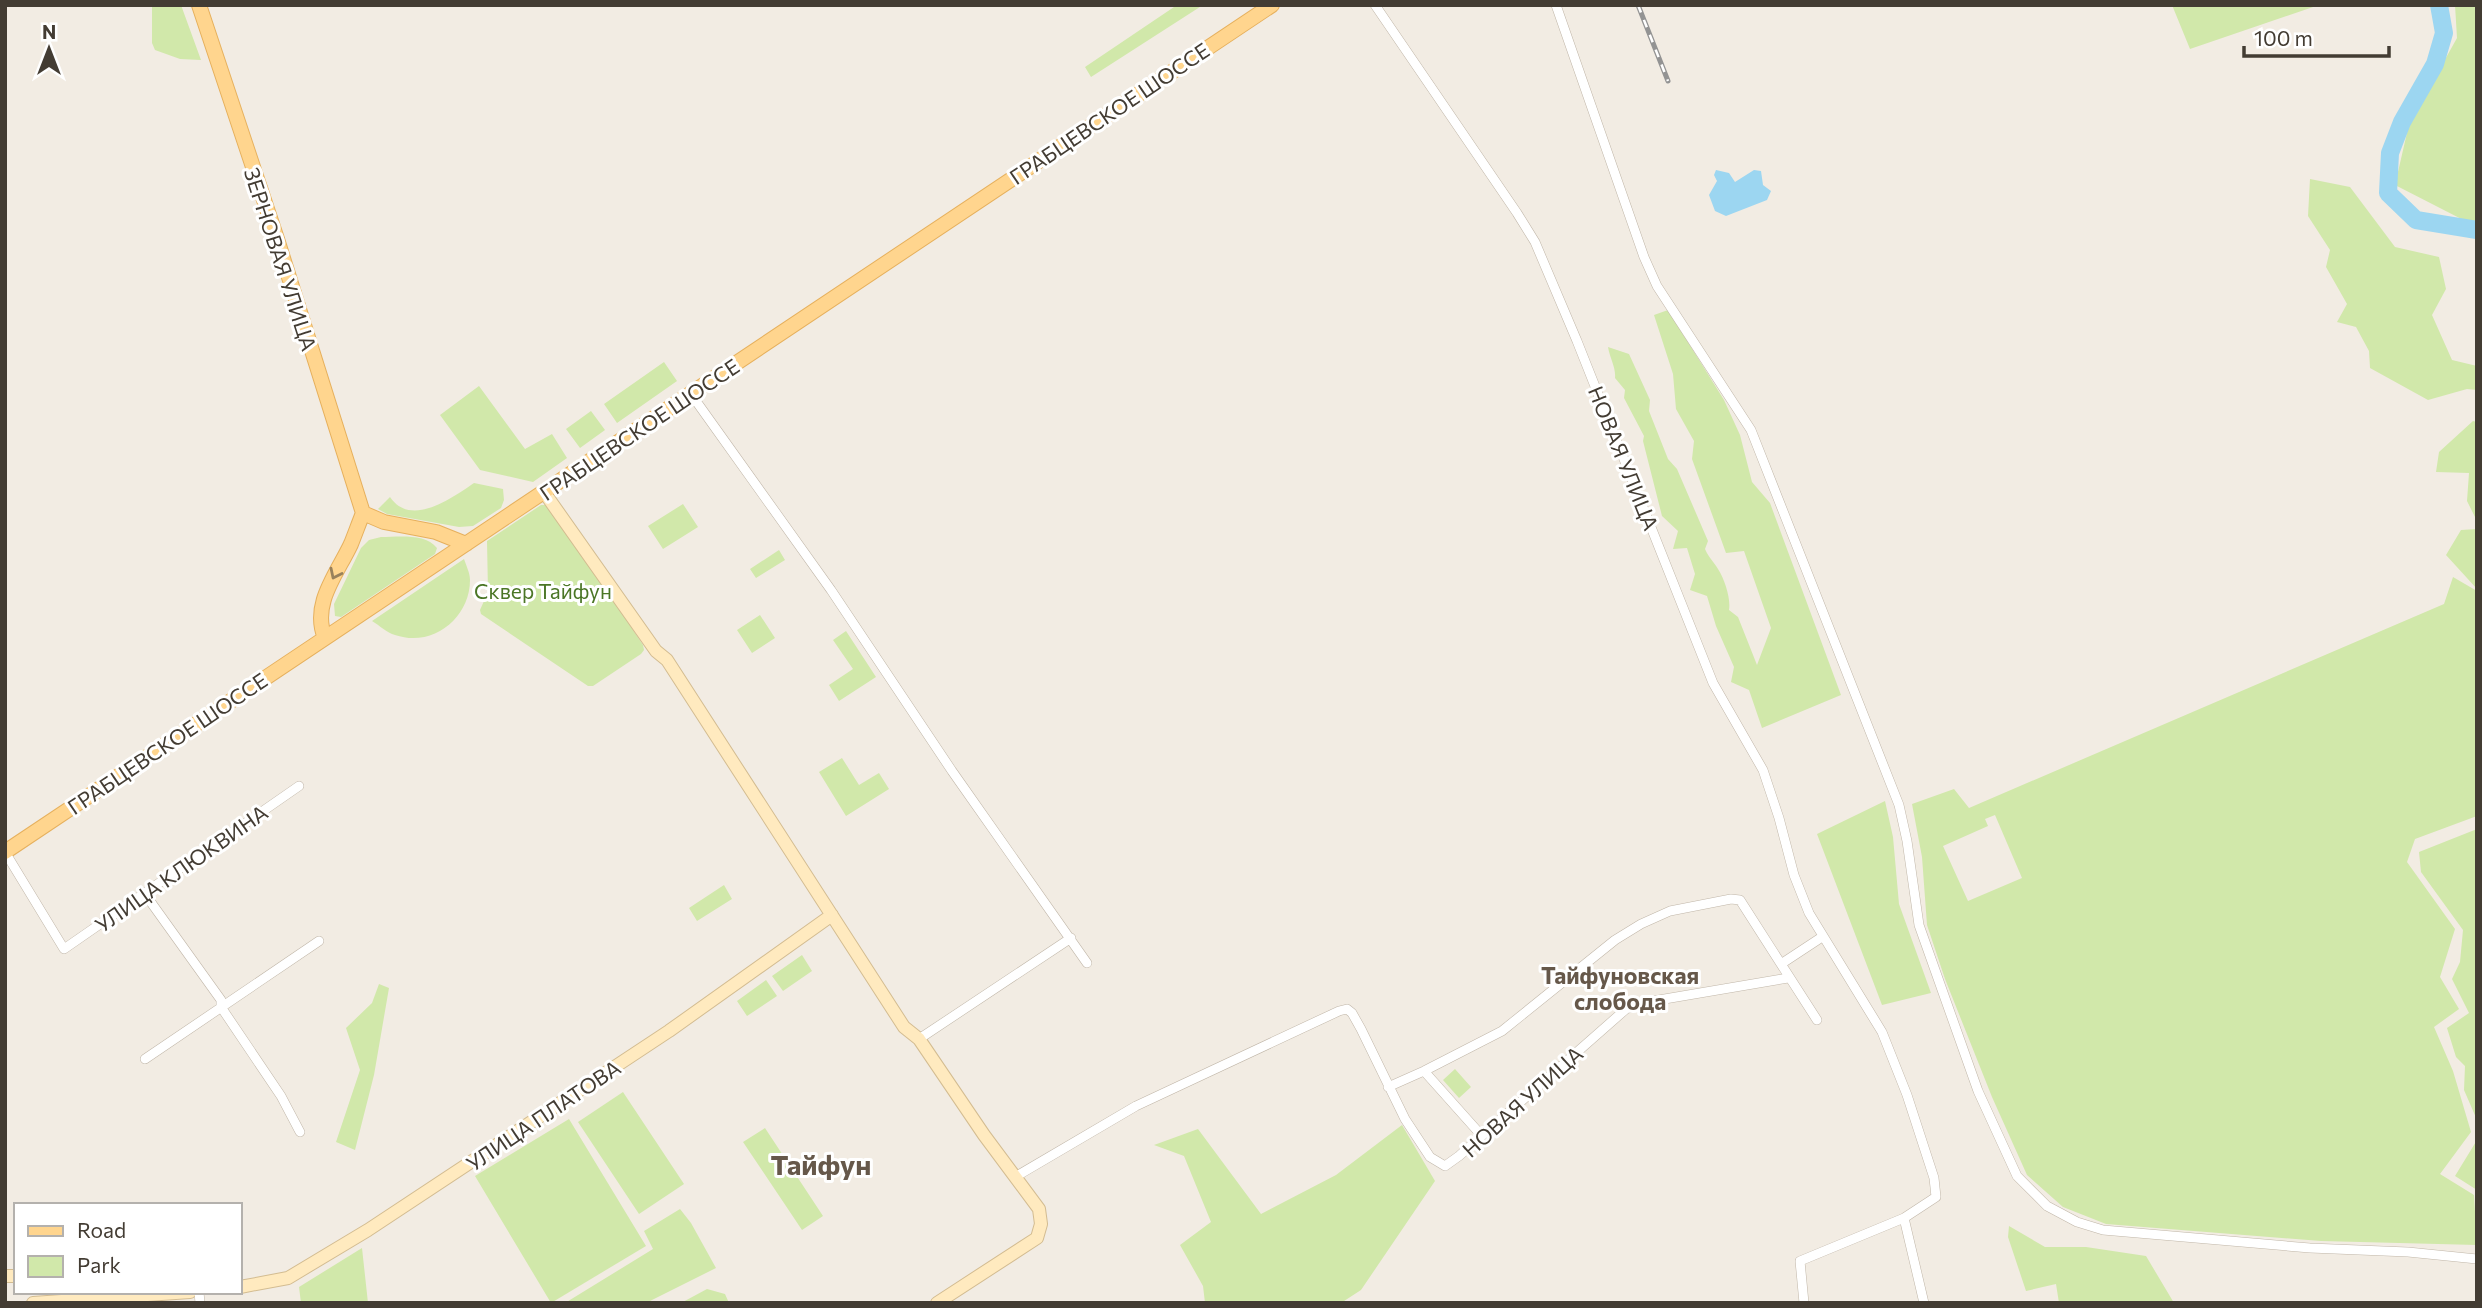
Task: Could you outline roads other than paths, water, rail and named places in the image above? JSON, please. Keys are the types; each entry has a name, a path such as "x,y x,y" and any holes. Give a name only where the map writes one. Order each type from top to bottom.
{"main road":[{"name":"ЗЕРНОВАЯ УЛИЦА","path":"199,5 277,239 363,513"},
{"name":"ГРАБЦЕВСКОЕ ШОССЕ","path":"5,852 1272,5"},
{"path":"325,638 320,623 323,601 332,578 351,545 363,513 410,528"},
{"path":"351,545 374,527 436,532 466,544"}],"street":[{"name":"НОВАЯ УЛИЦА","path":"1375,5 1510,201 1535,242 1713,683 1763,770 1794,875 1809,912 1882,1032 1907,1095 1934,1178 1936,1197 1904,1218 1800,1261 1804,1303"},
{"path":"1556,5 1644,257 1657,286 1751,430 1889,779 1899,805 1907,841 1919,925 1978,1091 2017,1175 2047,1206 2077,1222 2103,1230 2477,1259"},
{"path":"691,394 831,590 952,771 1087,963"},
{"path":"544,492 656,651 667,660 904,1027 919,1039 1035,1202 1041,1217 1037,1238 937,1303"},
{"name":"УЛИЦА КЛЮКВИНА","path":"5,852 64,948 299,786"},
{"path":"145,894 221,1000 221,1007 281,1096 300,1132"},
{"path":"1015,1177 1136,1105 1347,1009 1352,1013 1388,1087 1502,1031 1615,940 1642,924 1670,911 1731,899 1741,901 1817,1020"},
{"name":"УЛИЦА ПЛАТОВА","path":"242,1287 288,1278 368,1230 669,1031 832,915"},
{"path":"1781,964 1822,937"},
{"path":"919,1039 1071,938"},
{"path":"145,1059 319,941"},
{"name":"НОВАЯ УЛИЦА","path":"1388,1087 1430,1157 1445,1166 1626,1009 1647,1002 1788,978"},
{"path":"1424,1071 1482,1136"},
{"path":"1904,1218 1924,1303"},
{"path":"33,1303 67,1298 149,1294"}],"water":[{"path":"1716,170 1729,173 1735,182 1754,170 1761,171 1763,185 1771,191 1767,200 1726,216 1715,211 1709,195 1717,181 1714,175"}],"waterway":[{"path":"2439,5 2444,33 2435,64 2402,122 2390,153 2388,193 2416,220 2477,230"}],"railway":[{"path":"1638,5 1668,81"}],"district":[{"name":"Тайфуновская слобода","path":"1620,988"},
{"name":"Тайфун","path":"821,1164"}],"park label":[{"name":"Сквер Тайфун","path":"543,590"}]}
